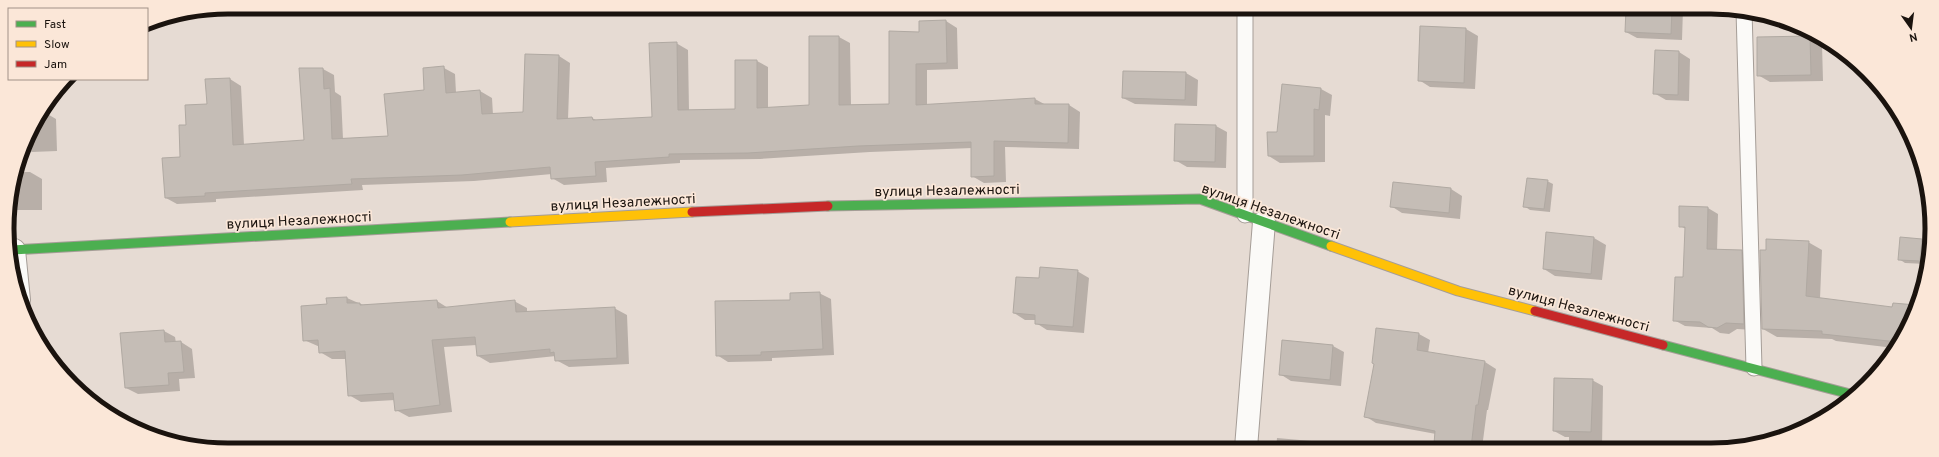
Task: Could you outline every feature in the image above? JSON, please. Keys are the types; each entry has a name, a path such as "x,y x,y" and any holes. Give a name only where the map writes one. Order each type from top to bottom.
{"street":[{"name":"вулиця Незалежності","path":"15,250 778,207 1200,199 1458,291 1848,393"},
{"path":"1246,443 1255,219"}],"lane":[{"path":"1245,14 1255,219"},
{"path":"1744,17 1754,368"}],"building":[{"path":"1626,14 1672,14 1671,34 1625,32"},
{"path":"946,20 947,63 916,64 916,105 1035,98 1035,104 1069,104 1068,143 994,141 994,176 971,177 971,142 858,146 748,153 669,154 669,157 595,162 596,176 551,179 550,167 462,175 351,179 352,184 205,193 205,196 165,198 162,158 180,157 179,125 186,125 185,105 207,104 205,79 230,78 233,145 304,140 299,68 323,68 324,89 330,88 332,139 388,136 384,94 424,90 423,68 444,66 446,93 480,90 482,114 523,112 525,54 559,55 557,119 592,117 593,120 652,117 649,43 677,42 678,110 735,109 735,60 757,60 757,108 809,105 809,36 839,36 839,105 889,104 889,31 919,32 919,21"},
{"path":"1420,26 1466,28 1464,83 1418,81"},
{"path":"1805,36 1810,39 1811,75 1757,76 1757,37"},
{"path":"1655,50 1679,51 1678,95 1653,94"},
{"path":"1123,71 1186,72 1185,100 1122,98"},
{"path":"1282,84 1321,88 1319,110 1314,109 1314,156 1268,156 1267,132 1277,132"},
{"path":"1175,124 1216,125 1215,162 1174,161"},
{"path":"1527,178 1548,180 1544,209 1523,207"},
{"path":"1393,182 1451,188 1449,213 1390,207"},
{"path":"1679,206 1708,207 1707,249 1742,250 1744,324 1726,323 1717,328 1708,327 1700,322 1673,321 1675,277 1683,277 1685,227 1679,227"},
{"path":"1546,232 1594,237 1591,274 1543,269"},
{"path":"1900,237 1922,239 1920,261 1898,260"},
{"path":"1766,239 1809,241 1806,296 1892,307 1893,303 1911,305 1893,341 1822,334 1822,331 1762,329 1760,250 1766,250"},
{"path":"1040,267 1078,270 1073,327 1035,324 1035,315 1013,313 1016,277 1039,278"},
{"path":"820,292 823,349 761,352 761,355 716,356 715,301 790,300 790,293"},
{"path":"347,297 347,303 360,303 360,305 437,300 438,308 515,300 516,312 615,307 617,358 555,361 554,352 550,353 550,349 477,356 475,337 432,340 440,405 395,411 393,393 348,396 345,351 319,353 318,340 303,341 301,306 327,304 326,298"},
{"path":"1376,328 1419,333 1417,350 1485,361 1478,405 1476,405 1472,443 1434,443 1435,431 1364,417 1374,364 1372,363"},
{"path":"164,330 165,342 181,341 184,372 168,373 169,385 125,388 120,333"},
{"path":"1282,340 1333,345 1330,380 1279,375"},
{"path":"1554,378 1593,379 1591,432 1553,431"}],"traffic: fast":[{"path":"828,206 1200,199 1331,246"},
{"path":"15,250 510,222"},
{"path":"1663,345 1848,393"}],"traffic: slow":[{"path":"510,222 692,212"},
{"path":"1331,246 1458,291 1535,311"}],"traffic: jam":[{"path":"692,212 828,206"},
{"path":"1535,311 1663,345"}]}
